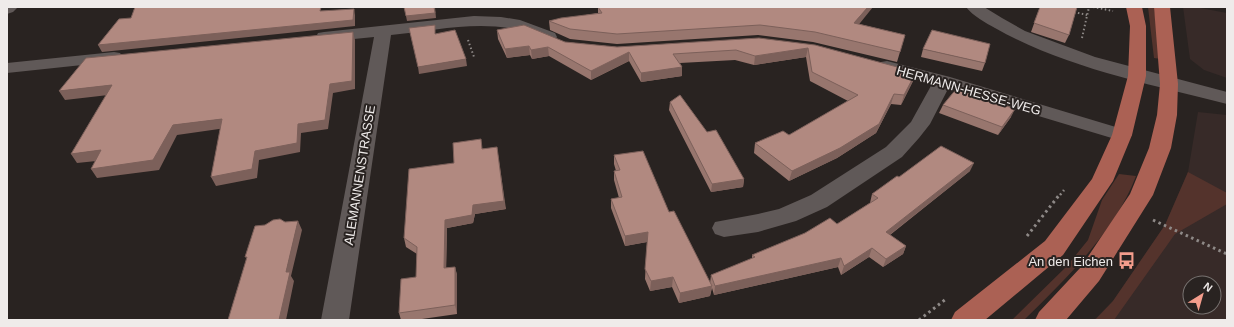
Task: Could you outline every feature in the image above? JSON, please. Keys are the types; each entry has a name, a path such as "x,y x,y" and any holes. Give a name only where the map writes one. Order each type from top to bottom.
{"main road":[{"path":"1049,320 1090,274 1141,196 1160,148 1167,115 1169,84 1162,7"},
{"path":"966,320 1054,248 1102,181 1122,135 1137,76 1138,26 1127,10"}],"street":[{"path":"974,7 1024,38 1137,76 1227,98"},
{"path":"306,38 460,22 501,22 527,27 566,45"},
{"name":"ALEMANNENSTRASSE","path":"335,320 383,31"},
{"path":"7,68 129,56"},
{"name":"HERMANN-HESSE-WEG","path":"871,62 942,81 1122,135"},
{"path":"724,228 765,221 787,215 820,202 888,156 912,134 920,124 942,81"}],"path":[{"path":"1077,57 1089,7"},
{"path":"1093,7 1127,10"},
{"path":"1074,12 1087,15"},
{"path":"1024,240 1064,189"},
{"path":"1152,219 1227,254"},
{"path":"918,320 950,296"}],"shaded area":[{"path":"1148,7 1154,8 1161,59 1154,58"},
{"path":"1183,7 1195,7 1227,13 1227,78 1204,70 1190,59"},
{"path":"1198,112 1227,115 1227,320 1094,320 1113,301 1165,225 1188,172"},
{"path":"1188,172 1227,193 1227,204 1175,234 1114,320 1095,320 1113,301 1165,225"},
{"path":"1119,174 1136,176 1116,216 1103,235 1072,271 1024,320 1012,320 1067,266 1088,240 1102,200"}],"building":[{"path":"135,7 321,7 320,11 354,9 353,20 98,45 119,19 131,18"},
{"path":"404,7 434,7 435,13 406,16"},
{"path":"598,7 868,7 854,23 905,35 900,52 815,32 760,25 617,34 570,29 549,21 602,13"},
{"path":"1040,7 1077,7 1069,35 1034,23"},
{"path":"435,25 435,34 455,30 466,59 418,67 409,28"},
{"path":"524,25 565,42 617,47 759,38 815,45 916,72 904,95 894,94 879,124 840,148 792,171 755,143 783,131 789,135 858,95 812,72 808,48 755,56 736,50 673,54 682,67 641,73 629,52 591,71 548,47 531,50 529,46 505,49 497,30"},
{"path":"932,30 990,44 985,63 923,49"},
{"path":"353,32 352,81 330,84 325,120 298,124 297,143 255,151 252,169 211,177 222,119 173,125 153,160 91,169 101,150 71,154 112,85 59,91 86,58"},
{"path":"957,88 1015,109 1002,127 943,105"},
{"path":"680,95 707,132 716,130 744,179 712,184 670,102"},
{"path":"481,139 482,149 497,147 504,201 473,205 472,215 445,220 444,268 455,267 455,305 399,313 401,279 416,277 417,247 404,238 409,169 454,163 453,143"},
{"path":"941,146 974,163 886,232 906,246 886,259 872,248 844,266 841,258 715,286 711,275 755,257 752,255 805,233 830,218 837,224 878,198 872,194 897,176 899,177"},
{"path":"643,151 669,212 674,211 712,286 680,293 673,277 651,281 645,269 648,232 625,236 611,199 622,197 614,171 620,170 614,155"},
{"path":"280,219 285,222 298,221 286,272 290,272 279,320 228,320 255,226 265,225 273,220"}],"place":[{"name":"An den Eichen","path":"1126,261"}]}
